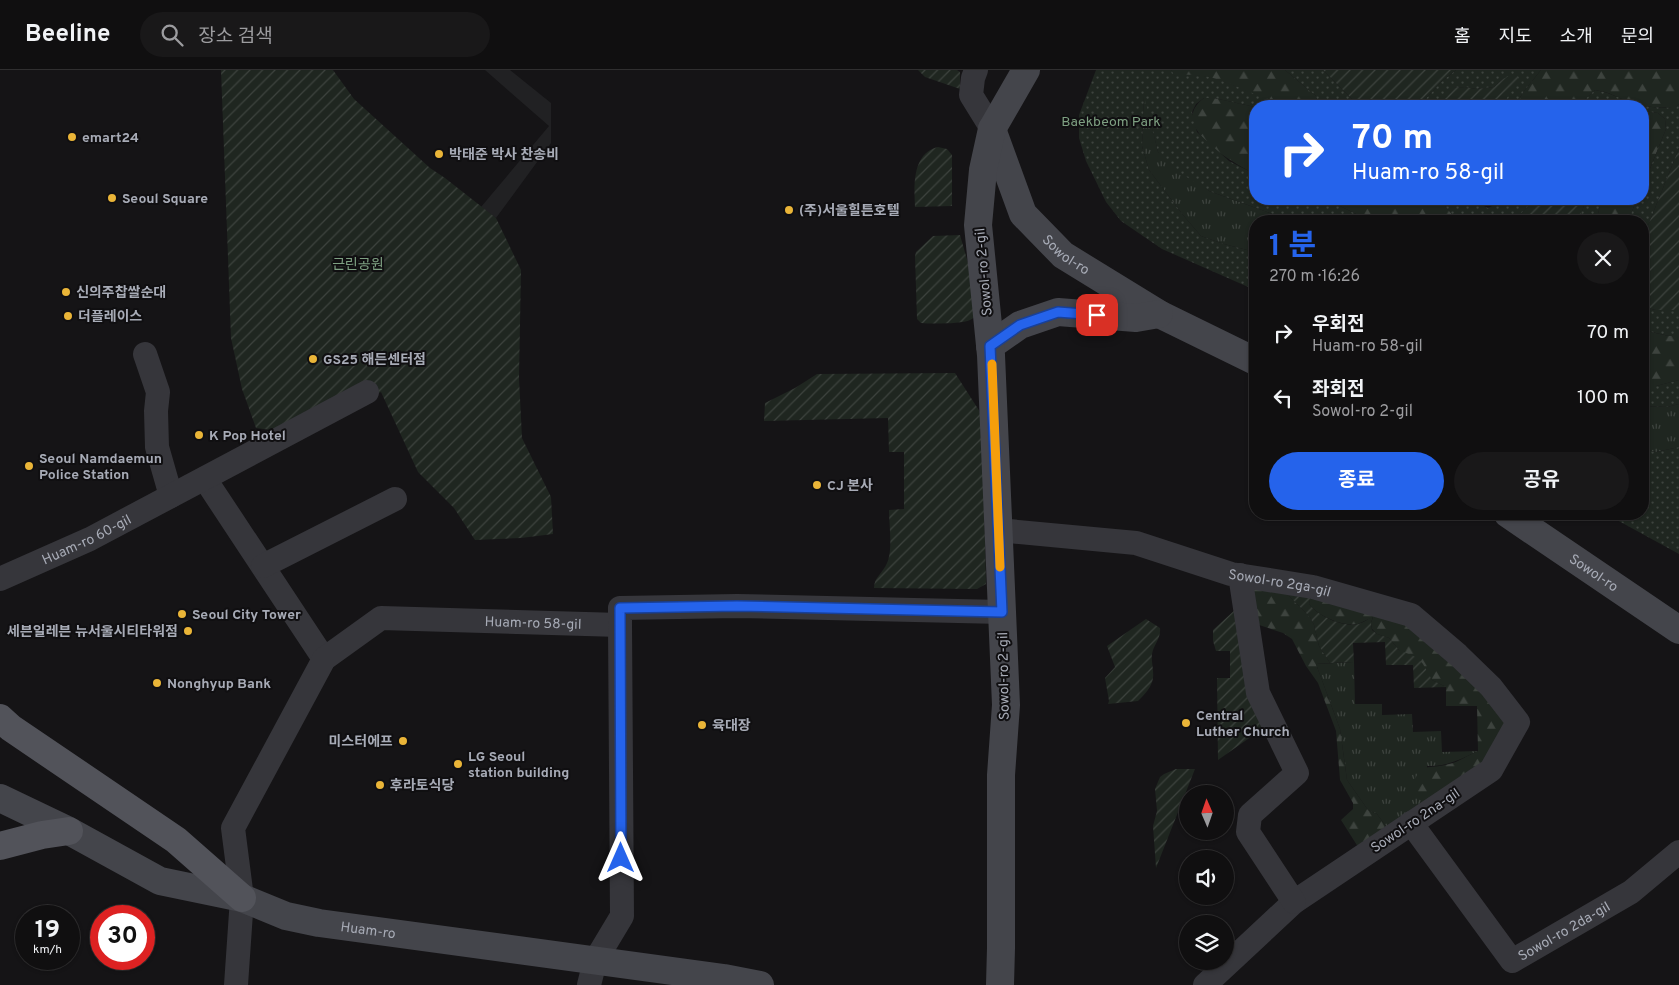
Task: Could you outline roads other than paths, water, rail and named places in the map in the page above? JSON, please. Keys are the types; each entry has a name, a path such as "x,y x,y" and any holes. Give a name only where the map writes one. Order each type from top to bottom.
{"main road":[{"path":"992,129 1026,70"},
{"name":"Sowol-ro","path":"992,129 1023,214 1063,255 1159,314 1249,358"},
{"name":"Sowol-ro 2-gil","path":"992,129 983,170 978,225 990,346 1006,705 1001,775 1000,985"},
{"path":"990,346 1020,325 1058,312 1136,318 1159,314"},
{"name":"Sowol-ro","path":"1517,520 1679,630"},
{"path":"0,718 11,728 176,840 242,898"},
{"name":"Huam-ro","path":"0,798 70,831 160,881 242,898 286,916 592,973 724,978 760,985"},
{"path":"0,846 42,835 70,831"}],"street":[{"path":"976,70 971,95 992,129"},
{"path":"145,354 158,392 156,411 157,447 171,496"},
{"name":"Huam-ro 60-gil","path":"0,579 90,540 367,392"},
{"path":"205,479 324,658"},
{"path":"263,566 395,498"},
{"name":"Sowol-ro 2ga-gil","path":"998,530 1136,543 1240,575 1313,587 1411,615 1458,655 1491,687 1518,722"},
{"path":"1240,575 1258,693 1297,773 1250,815 1248,832 1294,902"},
{"path":"592,973 622,916 620,608 737,606 1002,612"},
{"name":"Huam-ro 58-gil","path":"236,985 242,898 233,828 324,658 381,618 620,625"},
{"name":"Sowol-ro 2na-gil","path":"1205,985 1294,902 1491,770 1518,722"},
{"name":"Sowol-ro 2da-gil","path":"1411,822 1512,961 1631,892 1679,852"}],"place":[{"name":"emart24","path":"72,137"},
{"name":"박태준 박사 찬송비","path":"439,154"},
{"name":"Seoul Square","path":"112,198"},
{"name":"(주)서울힐튼호텔","path":"789,210"},
{"name":"신의주찹쌀순대","path":"66,292"},
{"name":"더플레이스","path":"68,316"},
{"name":"GS25 해든센터점","path":"313,359"},
{"name":"K Pop Hotel","path":"199,435"},
{"name":"Seoul Namdaemun Police Station","path":"29,466"},
{"name":"CJ 본사","path":"817,485"},
{"name":"Seoul City Tower","path":"182,614"},
{"name":"세븐일레븐 뉴서울시티타워점","path":"188,631"},
{"name":"Nonghyup Bank","path":"157,683"},
{"name":"Central Luther Church","path":"1186,723"},
{"name":"육대장","path":"702,725"},
{"name":"미스터에프","path":"403,741"},
{"name":"LG Seoul station building","path":"458,764"},
{"name":"후라토식당","path":"380,785"}],"park label":[{"name":"Baekbeom Park","path":"1111,121"},
{"name":"근린공원","path":"358,264"}]}
